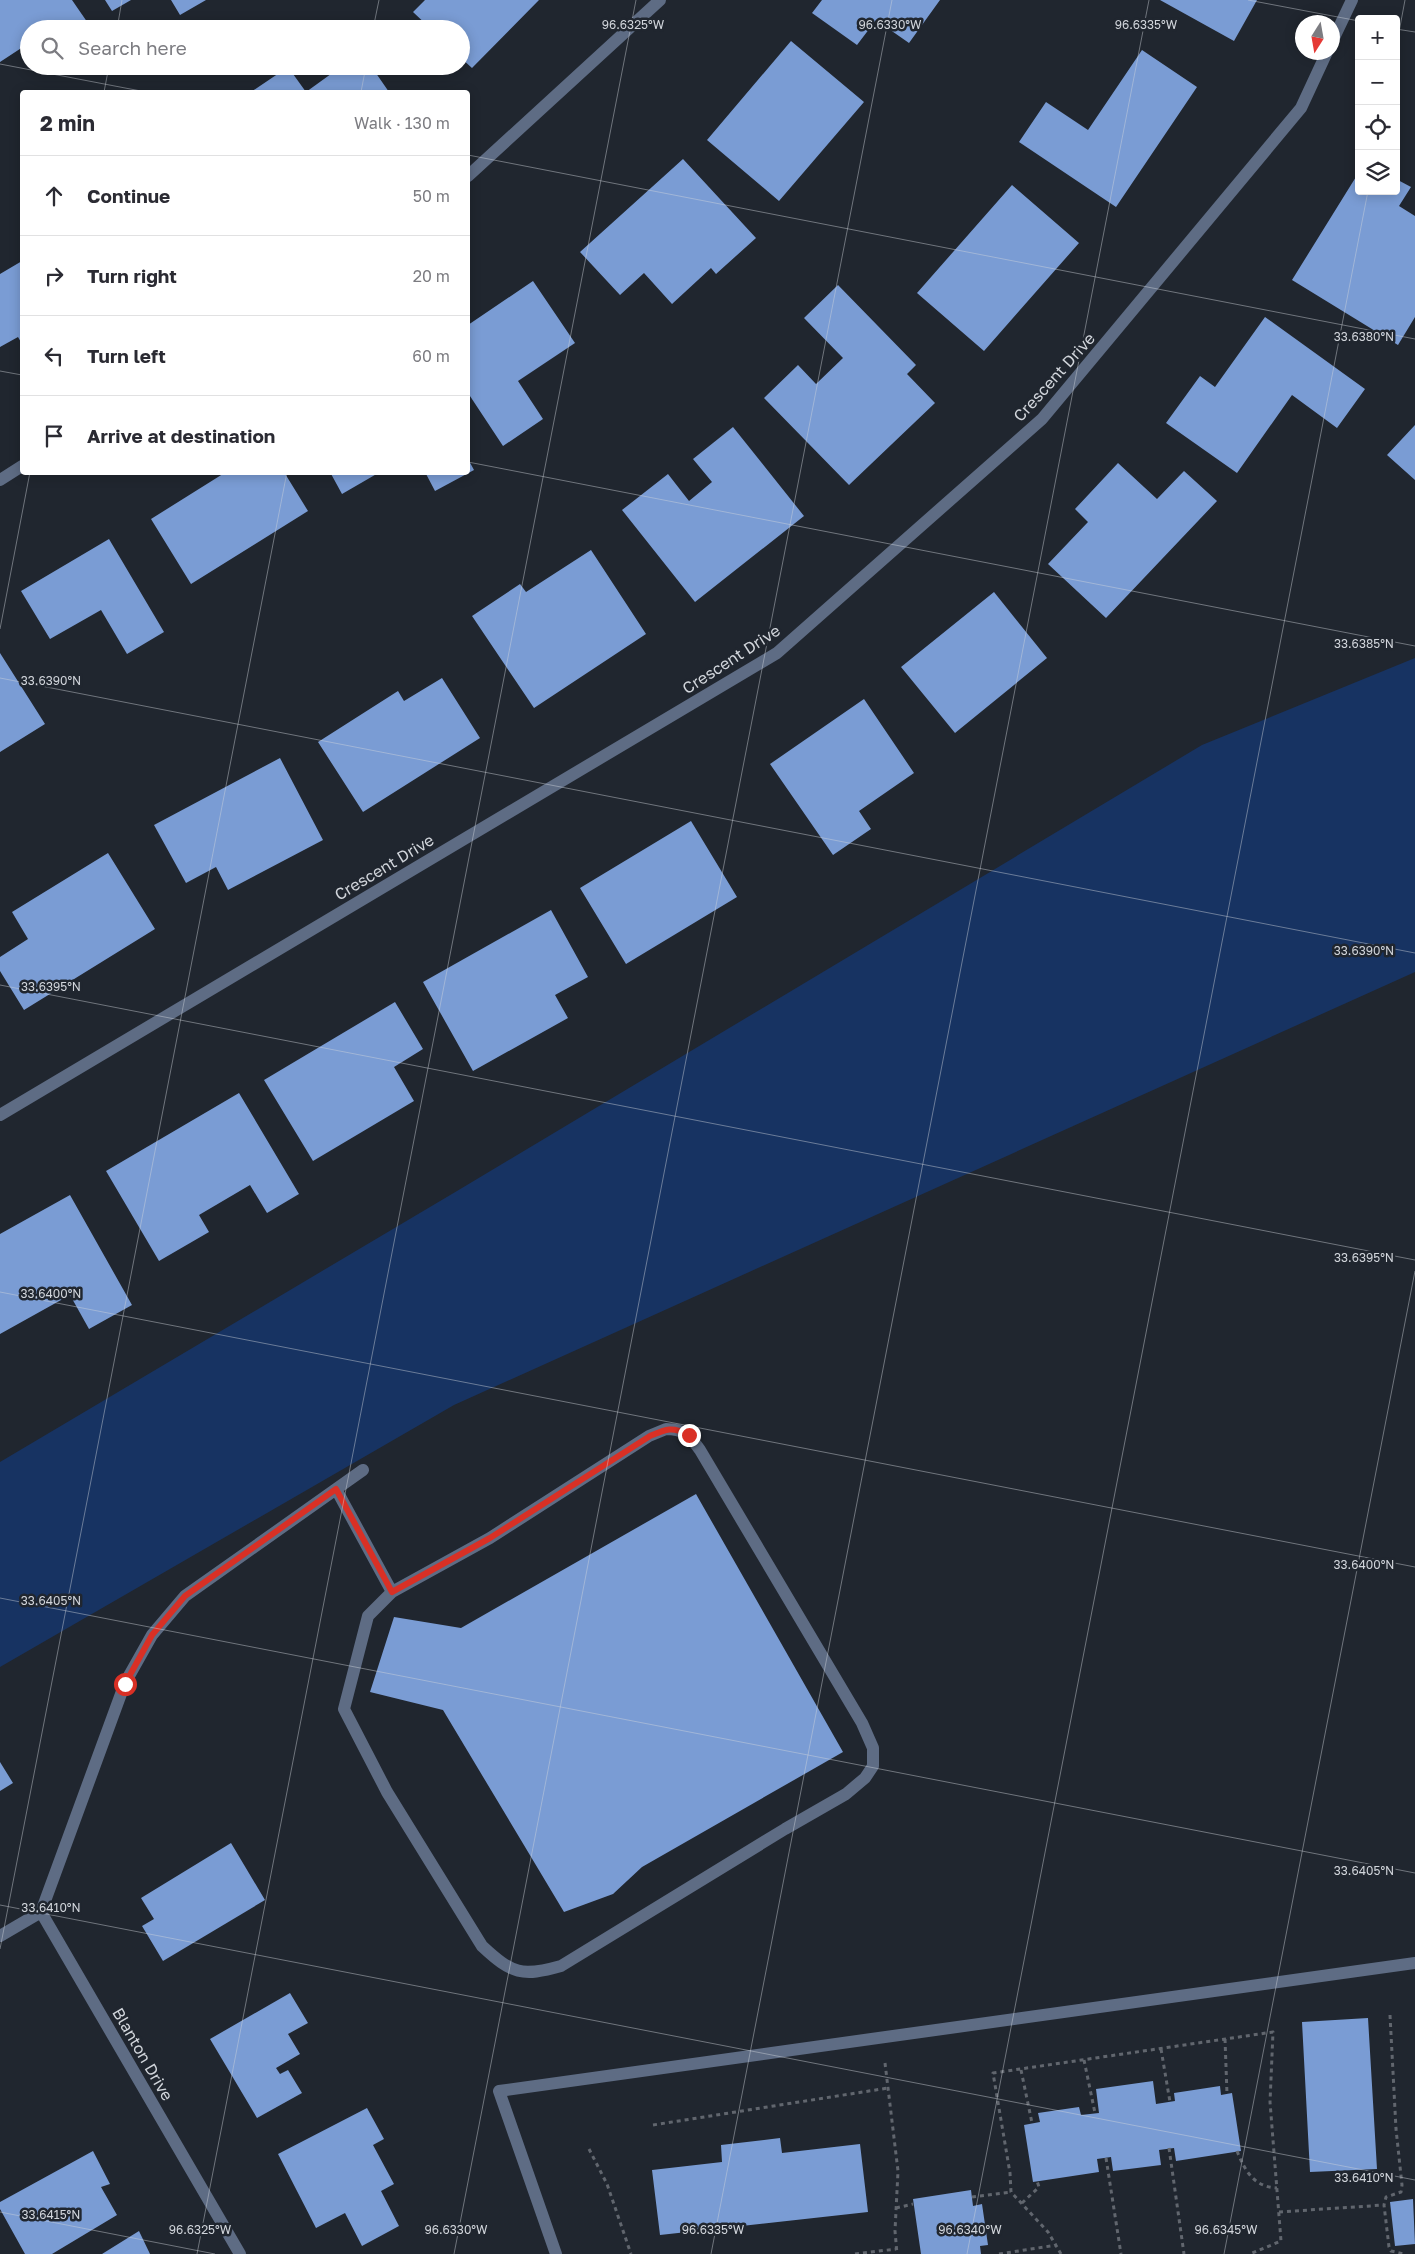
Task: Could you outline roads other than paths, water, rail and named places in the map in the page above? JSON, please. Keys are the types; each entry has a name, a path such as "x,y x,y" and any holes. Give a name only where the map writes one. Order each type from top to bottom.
{"street":[{"path":"470,174 660,0"},
{"path":"1340,25 1352,0"},
{"name":"Crescent Drive","path":"0,1115 777,653 1042,419 1301,108 1324,60"},
{"path":"0,480 20,467"},
{"path":"666,1429 678,1429 689,1435 700,1450 862,1723 873,1748 873,1766 865,1778 846,1794 785,1829 561,1966 536,1973 519,1972 501,1964 482,1946 387,1792 344,1709 368,1616 392,1592 490,1538 650,1436 666,1429"},
{"path":"0,1936 41,1912 125,1684 152,1635 185,1596 363,1470"},
{"path":"336,1489 392,1592"},
{"name":"Blanton Drive","path":"41,1912 240,2254"},
{"path":"556,2254 499,2091 1415,1963"}]}
